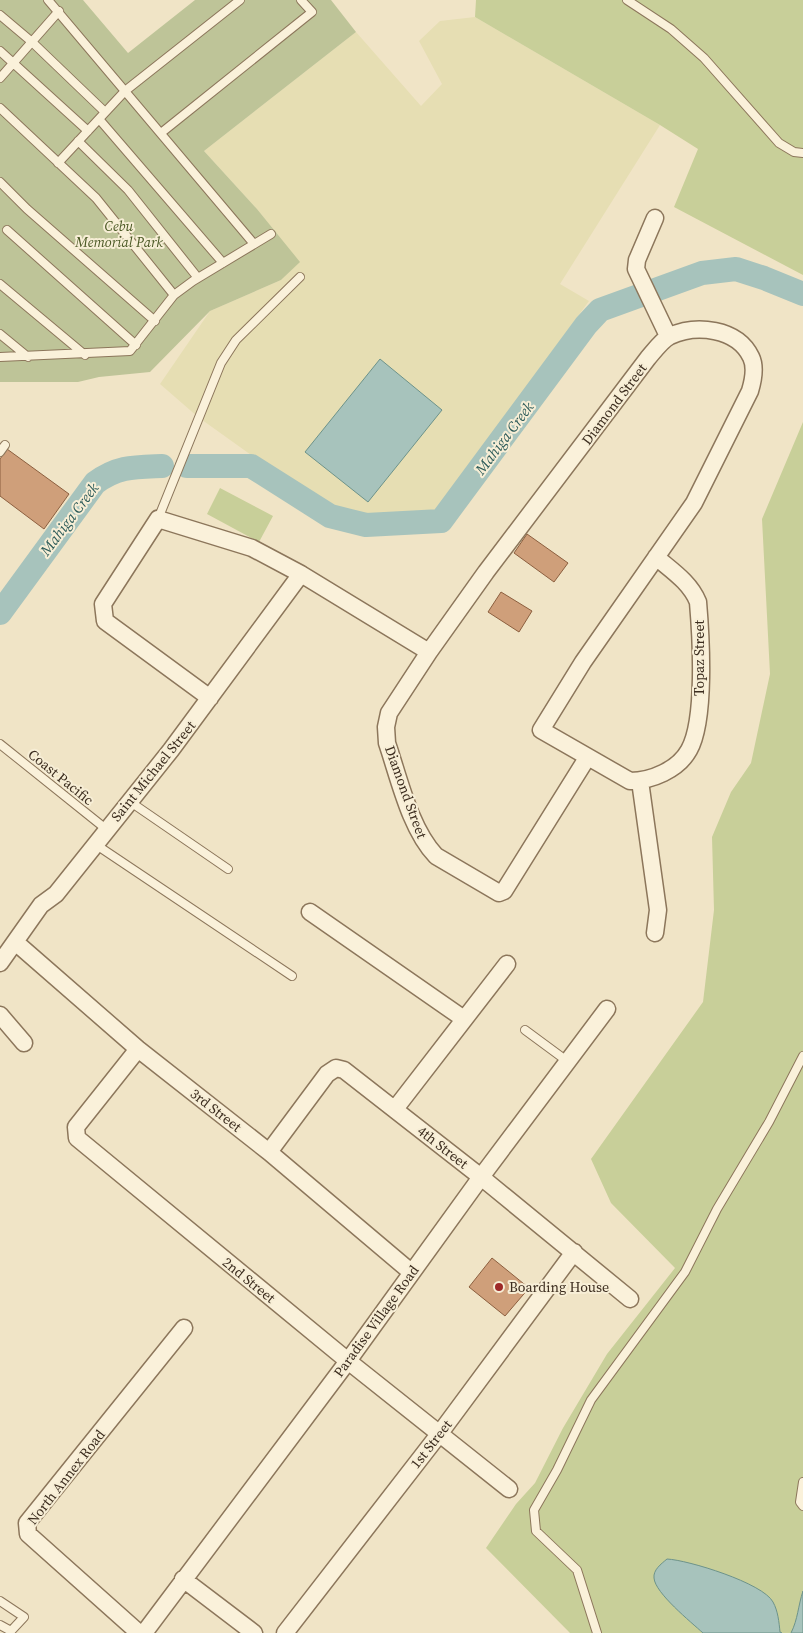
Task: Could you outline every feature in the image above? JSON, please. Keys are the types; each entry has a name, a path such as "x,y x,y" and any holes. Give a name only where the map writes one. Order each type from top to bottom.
{"street":[{"path":"655,218 637,260 636,269 639,280 668,336 706,329 726,333 744,347 752,358 754,376 750,391 694,504 584,662 542,727 543,732 620,778 640,781 658,910 655,933"},
{"name":"Diamond Street","path":"588,758 501,893 436,856 428,848 420,834 387,743 386,727 390,713 429,652 486,572 648,358 668,336"},
{"path":"210,698 105,621 103,604 158,519 252,548 301,574 429,652"},
{"name":"Topaz Street","path":"640,781 678,764 689,750 695,731 701,683 698,602 694,591 656,557"},
{"name":"Saint Michael Street","path":"0,962 41,905 56,894 210,698 301,574"},
{"path":"310,912 464,1019"},
{"name":"3rd Street","path":"21,947 138,1049 269,1152 411,1272"},
{"path":"396,1110 507,964"},
{"name":"Paradise Village Road","path":"144,1633 348,1361 411,1272 607,1009"},
{"path":"0,1015 24,1043"},
{"name":"2nd Street","path":"138,1049 76,1127 77,1138 348,1361 509,1489"},
{"name":"4th Street","path":"269,1152 327,1074 336,1068 344,1070 481,1177 630,1299"},
{"name":"1st Street","path":"285,1633 440,1433 574,1252"},
{"name":"North Annex Road","path":"139,1633 28,1534 27,1523 184,1328"},
{"path":"183,1579 254,1633"}],"lane":[{"path":"48,0 254,244"},
{"path":"58,163 125,91 240,0"},
{"path":"161,133 312,12 301,0"},
{"path":"627,0 671,29 704,58 738,100 779,142 794,152 803,153"},
{"path":"0,78 59,11"},
{"path":"0,15 32,42 105,112"},
{"path":"0,51 88,131"},
{"path":"0,108 96,198 174,295"},
{"path":"99,119 223,263"},
{"path":"78,141 128,190 198,278"},
{"path":"0,182 27,209 155,321"},
{"path":"7,230 136,345"},
{"path":"0,356 85,355 130,351 174,295 198,278 271,234"},
{"path":"158,519 221,363 236,340 300,277"},
{"path":"0,284 85,355"},
{"path":"0,334 28,357"},
{"path":"0,452 5,445"},
{"name":"Coast Pacific","path":"0,744 106,829"},
{"path":"129,801 228,869"},
{"path":"95,844 292,976"},
{"path":"525,1030 567,1061"},
{"path":"597,1633 576,1570 536,1531 534,1510 557,1470 591,1400 684,1272 717,1209 769,1122 803,1056"},
{"path":"803,1482 800,1502 803,1506"},
{"path":"0,1601 24,1617 11,1631 0,1625"}],"shaded area":[{"path":"475,17 660,125 560,284 589,301 435,512 356,514 325,508 198,417 160,384 210,311 281,280 299,262 257,209 204,151 356,32 421,106 442,84 419,41 440,21"}],"green space":[{"name":"Cebu Memorial Park","path":"0,0 83,0 128,53 195,0 331,0 356,32 204,151 257,209 300,262 281,280 210,311 150,372 99,377 78,382 0,382"},
{"path":"476,0 803,0 803,275 674,207 698,149 475,17"},
{"path":"803,422 803,1633 570,1633 486,1548 516,1504 535,1483 563,1428 607,1354 675,1268 611,1203 591,1159 703,1002 714,910 712,837 731,792 751,763 770,674 762,519"},
{"path":"220,488 273,516 259,542 207,514"}],"water":[{"path":"380,359 442,410 368,502 305,452"},
{"path":"667,1559 707,1568 755,1587 773,1602 780,1632 782,1633 703,1633 674,1607 656,1584 655,1572"},
{"path":"803,1591 803,1633 791,1633 795,1623"}],"building":[{"path":"7,449 69,494 44,529 0,496 0,459"},
{"path":"527,534 568,563 554,582 514,553"},
{"path":"501,592 532,611 519,632 488,612"},
{"name":"Boarding House","path":"492,1258 529,1288 505,1316 469,1287"}],"waterway":[{"name":"Mahiga Creek","path":"187,466 251,466 330,516 366,525 441,521 586,325 600,310 702,273 736,269 803,294"},
{"name":"Mahiga Creek","path":"0,613 95,483 119,470 135,467 162,466"}],"place":[{"name":"Boarding House","path":"499,1287"}]}
